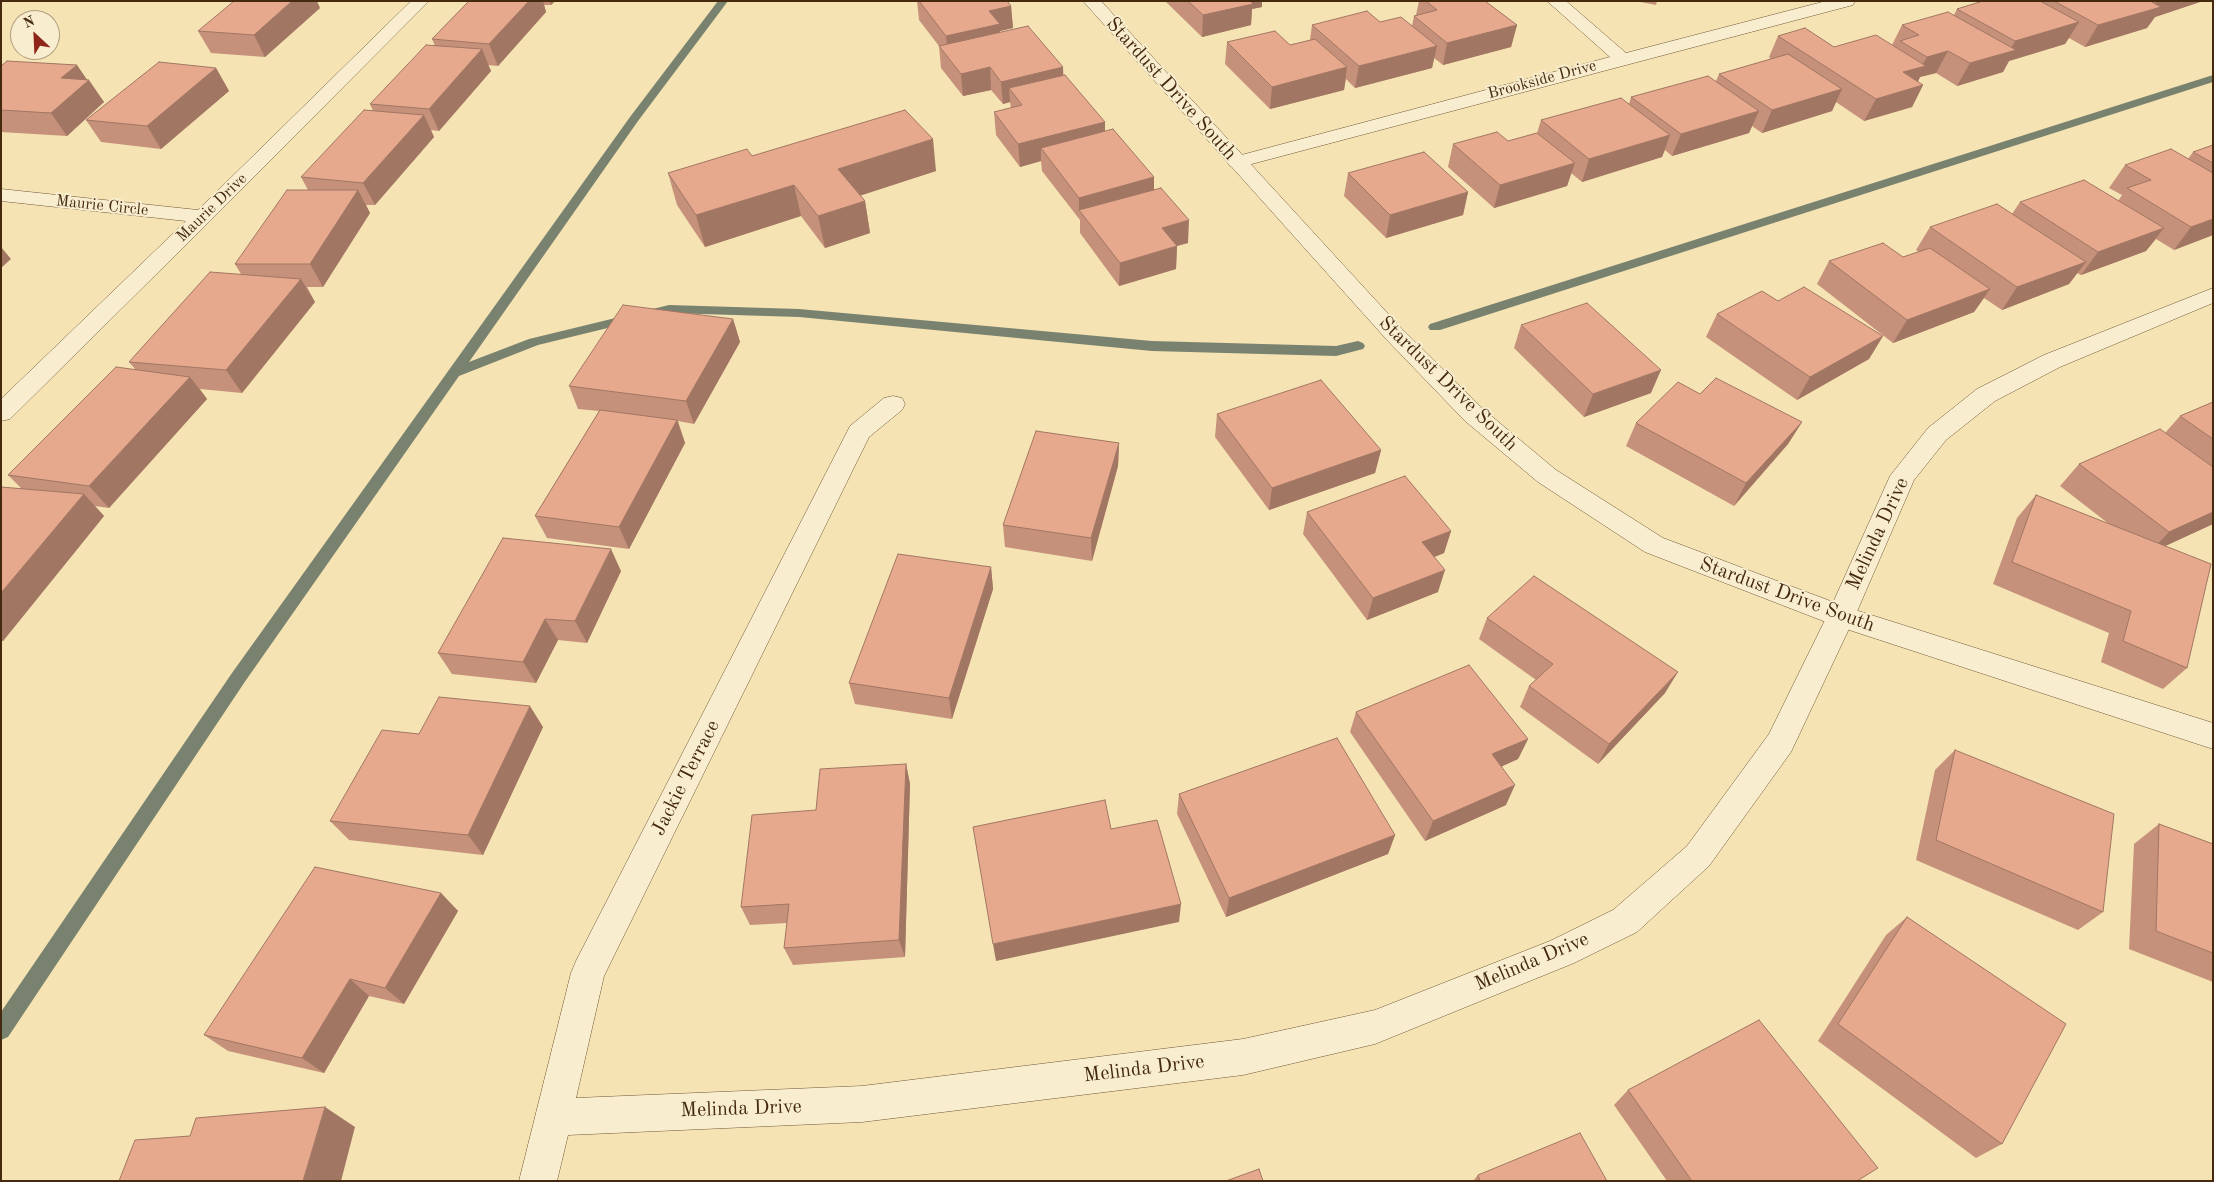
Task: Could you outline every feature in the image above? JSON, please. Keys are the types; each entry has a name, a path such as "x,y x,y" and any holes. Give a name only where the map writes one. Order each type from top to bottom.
{"street":[{"name":"Maurie Drive","path":"1,413 204,217 421,1"},
{"name":"Stardust Drive South","path":"1090,1 1408,348 1474,416 1547,476 1654,545 1841,616 2213,736"},
{"path":"1555,1 1623,58"},
{"name":"Brookside Drive","path":"1237,162 1623,58 1847,1"},
{"name":"Maurie Circle","path":"1,195 204,217"},
{"name":"Melinda Drive","path":"554,1117 862,1104 1243,1057 1375,1027 1562,952 1625,921 1698,856 1780,743 1841,616 1903,476 1937,434 1986,395 2052,361 2213,295"},
{"name":"Jackie Terrace","path":"538,1181 588,973 859,432 893,404"}],"building":[{"path":"234,1 292,1 254,35 198,31"},
{"path":"469,1 529,1 489,44 432,39"},
{"path":"919,1 1007,1 1011,6 989,11 1000,24 946,36"},
{"path":"1188,1 1250,1 1253,4 1203,15"},
{"path":"1426,1 1485,1 1517,25 1447,43 1414,16 1437,10"},
{"path":"1983,1 2040,1 2079,22 2015,41 1957,9"},
{"path":"2054,1 2150,1 2161,7 2098,25"},
{"path":"1367,11 1380,22 1401,17 1437,46 1359,66 1312,25"},
{"path":"1948,12 2016,50 1970,63 1948,51 1927,57 1900,41 1919,35 1902,25"},
{"path":"1028,26 1063,67 1001,82 990,67 961,74 939,46"},
{"path":"1805,28 1834,47 1876,35 1926,66 1903,72 1923,85 1876,99 1778,36"},
{"path":"1275,31 1290,45 1315,39 1347,67 1272,87 1227,42"},
{"path":"426,45 482,49 429,109 370,104"},
{"path":"1788,54 1842,89 1772,110 1719,74"},
{"path":"7,61 77,65 61,78 89,80 51,113 1,110 1,66"},
{"path":"159,62 216,68 147,126 86,120"},
{"path":"1065,75 1105,122 1018,144 994,112 1022,105 1009,88"},
{"path":"1708,76 1759,111 1681,134 1631,97"},
{"path":"1621,98 1670,135 1589,159 1541,120"},
{"path":"364,110 424,115 363,183 301,177"},
{"path":"905,110 933,139 838,169 865,201 818,216 794,185 696,215 668,173 747,149 752,156"},
{"path":"1113,129 1154,177 1079,198 1041,148"},
{"path":"1497,132 1508,141 1537,133 1575,163 1500,185 1453,144"},
{"path":"2213,145 2213,163 2193,152"},
{"path":"2171,149 2213,173 2213,219 2191,227 2127,188 2151,180 2125,165"},
{"path":"1424,152 1468,192 1390,215 1348,173"},
{"path":"2084,180 2164,228 2098,252 2020,202"},
{"path":"1161,188 1189,220 1162,228 1177,246 1120,263 1079,210"},
{"path":"287,190 358,190 310,264 235,264"},
{"path":"1997,204 2086,262 2017,287 1930,227"},
{"path":"1883,243 1903,257 1930,248 1990,289 1907,320 1829,261"},
{"path":"210,272 301,279 226,370 129,362"},
{"path":"1804,287 1883,336 1810,377 1717,314 1762,291 1778,301"},
{"path":"1587,303 1661,370 1593,394 1521,325"},
{"path":"623,305 733,319 686,401 569,386"},
{"path":"116,367 190,377 89,486 8,475"},
{"path":"1716,378 1802,422 1746,483 1636,423 1678,382 1700,394"},
{"path":"1321,380 1381,450 1272,488 1217,414"},
{"path":"2213,402 2213,439 2180,416"},
{"path":"600,410 677,420 619,527 535,516"},
{"path":"2160,429 2213,467 2213,512 2169,532 2079,464"},
{"path":"1036,431 1119,443 1091,538 1003,525"},
{"path":"1405,476 1451,531 1422,542 1445,570 1373,598 1307,512"},
{"path":"1,487 84,494 1,593"},
{"path":"2036,495 2211,564 2187,668 2123,641 2131,611 2012,562"},
{"path":"503,538 611,549 575,621 545,619 523,662 438,653"},
{"path":"898,554 991,567 949,698 849,683"},
{"path":"1534,576 1678,672 1609,744 1529,686 1553,664 1487,618"},
{"path":"1469,665 1528,739 1492,754 1515,785 1433,821 1356,712"},
{"path":"439,697 530,706 468,835 330,821 382,730 419,734"},
{"path":"1337,738 1395,835 1229,898 1179,794"},
{"path":"1955,750 2114,814 2103,912 1936,840"},
{"path":"906,764 899,940 784,948 789,904 741,907 752,815 816,810 820,769"},
{"path":"1105,800 1111,829 1157,820 1181,904 993,944 973,827"},
{"path":"2159,824 2213,844 2213,953 2156,931"},
{"path":"315,867 441,893 385,988 350,979 302,1058 204,1035"},
{"path":"1907,917 2066,1024 2002,1144 1838,1024"},
{"path":"1759,1020 1878,1168 1857,1181 1692,1181 1628,1090"},
{"path":"325,1107 303,1181 119,1181 135,1140 190,1136 196,1118"},
{"path":"1580,1133 1607,1181 1480,1181 1478,1175"},
{"path":"1259,1169 1263,1181 1226,1181"}],"waterway":[{"path":"454,373 634,119 723,1"},
{"path":"1435,327 2213,78"},
{"path":"454,373 534,342 669,309 799,313 1152,346 1336,351 1358,346"},
{"path":"1,1030 238,678 454,373"}]}
